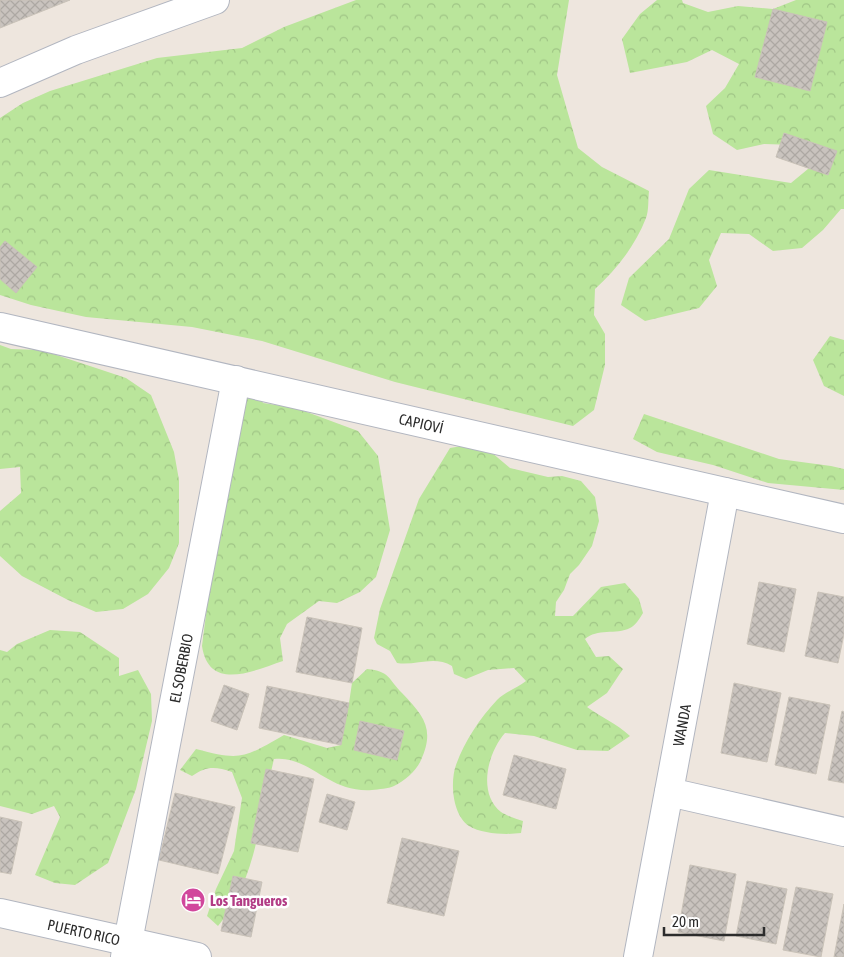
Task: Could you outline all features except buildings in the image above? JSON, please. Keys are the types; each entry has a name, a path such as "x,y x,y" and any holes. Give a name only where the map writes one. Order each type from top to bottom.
{"street":[{"path":"0,83 76,50 215,0"},
{"name":"CAPIOVÍ","path":"0,327 844,519"},
{"name":"EL SOBERBIO","path":"127,949 236,380"},
{"name":"WANDA","path":"638,957 725,492"},
{"path":"669,792 844,832"},
{"name":"PUERTO RICO","path":"0,913 127,949 197,957"}],"green space":[{"path":"356,0 569,0 557,75 578,148 602,167 649,191 647,215 642,228 618,265 595,289 594,315 605,334 605,365 594,410 573,426 395,382 262,341 192,327 86,317 31,305 0,295 0,118 23,103 50,91 157,58 242,48 284,27"},
{"path":"657,0 682,0 683,3 708,12 738,6 773,9 796,0 844,0 844,209 841,209 823,230 802,248 773,251 749,234 721,233 709,260 717,286 699,308 645,321 621,305 629,278 669,239 689,189 709,170 791,183 814,164 796,145 764,144 737,150 713,134 706,106 725,88 739,64 712,50 687,62 630,73 622,39 640,14"},
{"path":"830,336 844,340 844,396 824,386 813,360"},
{"path":"0,345 11,349 41,350 96,368 126,378 151,395 174,452 179,480 179,543 169,568 148,594 123,609 96,612 68,600 22,576 0,556 0,511 21,493 20,467 0,469"},
{"path":"259,393 263,403 296,408 358,431 378,456 390,530 376,577 360,592 337,603 319,601 287,624 280,638 283,661 246,673 223,674 213,669 206,660 202,646 231,418 246,395"},
{"path":"644,414 779,459 844,469 844,490 768,483 713,465 657,452 633,439"},
{"path":"468,445 491,452 510,468 548,477 562,476 581,481 595,497 599,521 592,546 579,565 570,574 564,590 556,602 555,616 573,616 601,587 625,583 639,599 643,613 636,624 630,628 595,634 585,639 596,657 609,656 623,669 607,693 587,707 630,736 608,751 577,750 534,736 505,733 499,741 490,761 487,784 489,794 501,812 523,821 521,833 494,833 480,831 469,826 463,821 456,806 453,780 459,756 479,722 500,697 526,681 514,668 488,670 466,679 454,674 452,666 438,661 397,663 390,651 377,644 374,638 380,609 419,499 450,448"},
{"path":"50,630 80,632 119,658 119,676 138,670 151,694 152,721 136,789 108,863 75,885 55,883 35,875 60,817 54,806 32,814 0,806 0,650 7,652 17,644"},
{"path":"367,669 375,670 388,676 421,716 427,731 427,740 417,768 398,784 389,788 356,789 343,786 298,763 287,759 274,759 249,868 231,908 218,926 207,916 216,889 234,851 242,798 232,772 211,768 202,770 192,776 180,770 196,749 223,755 242,755 260,749 284,735 327,748 341,745 343,717 349,703 352,683"}],"place":[{"name":"Los Tangueros","path":"193,900"}]}
